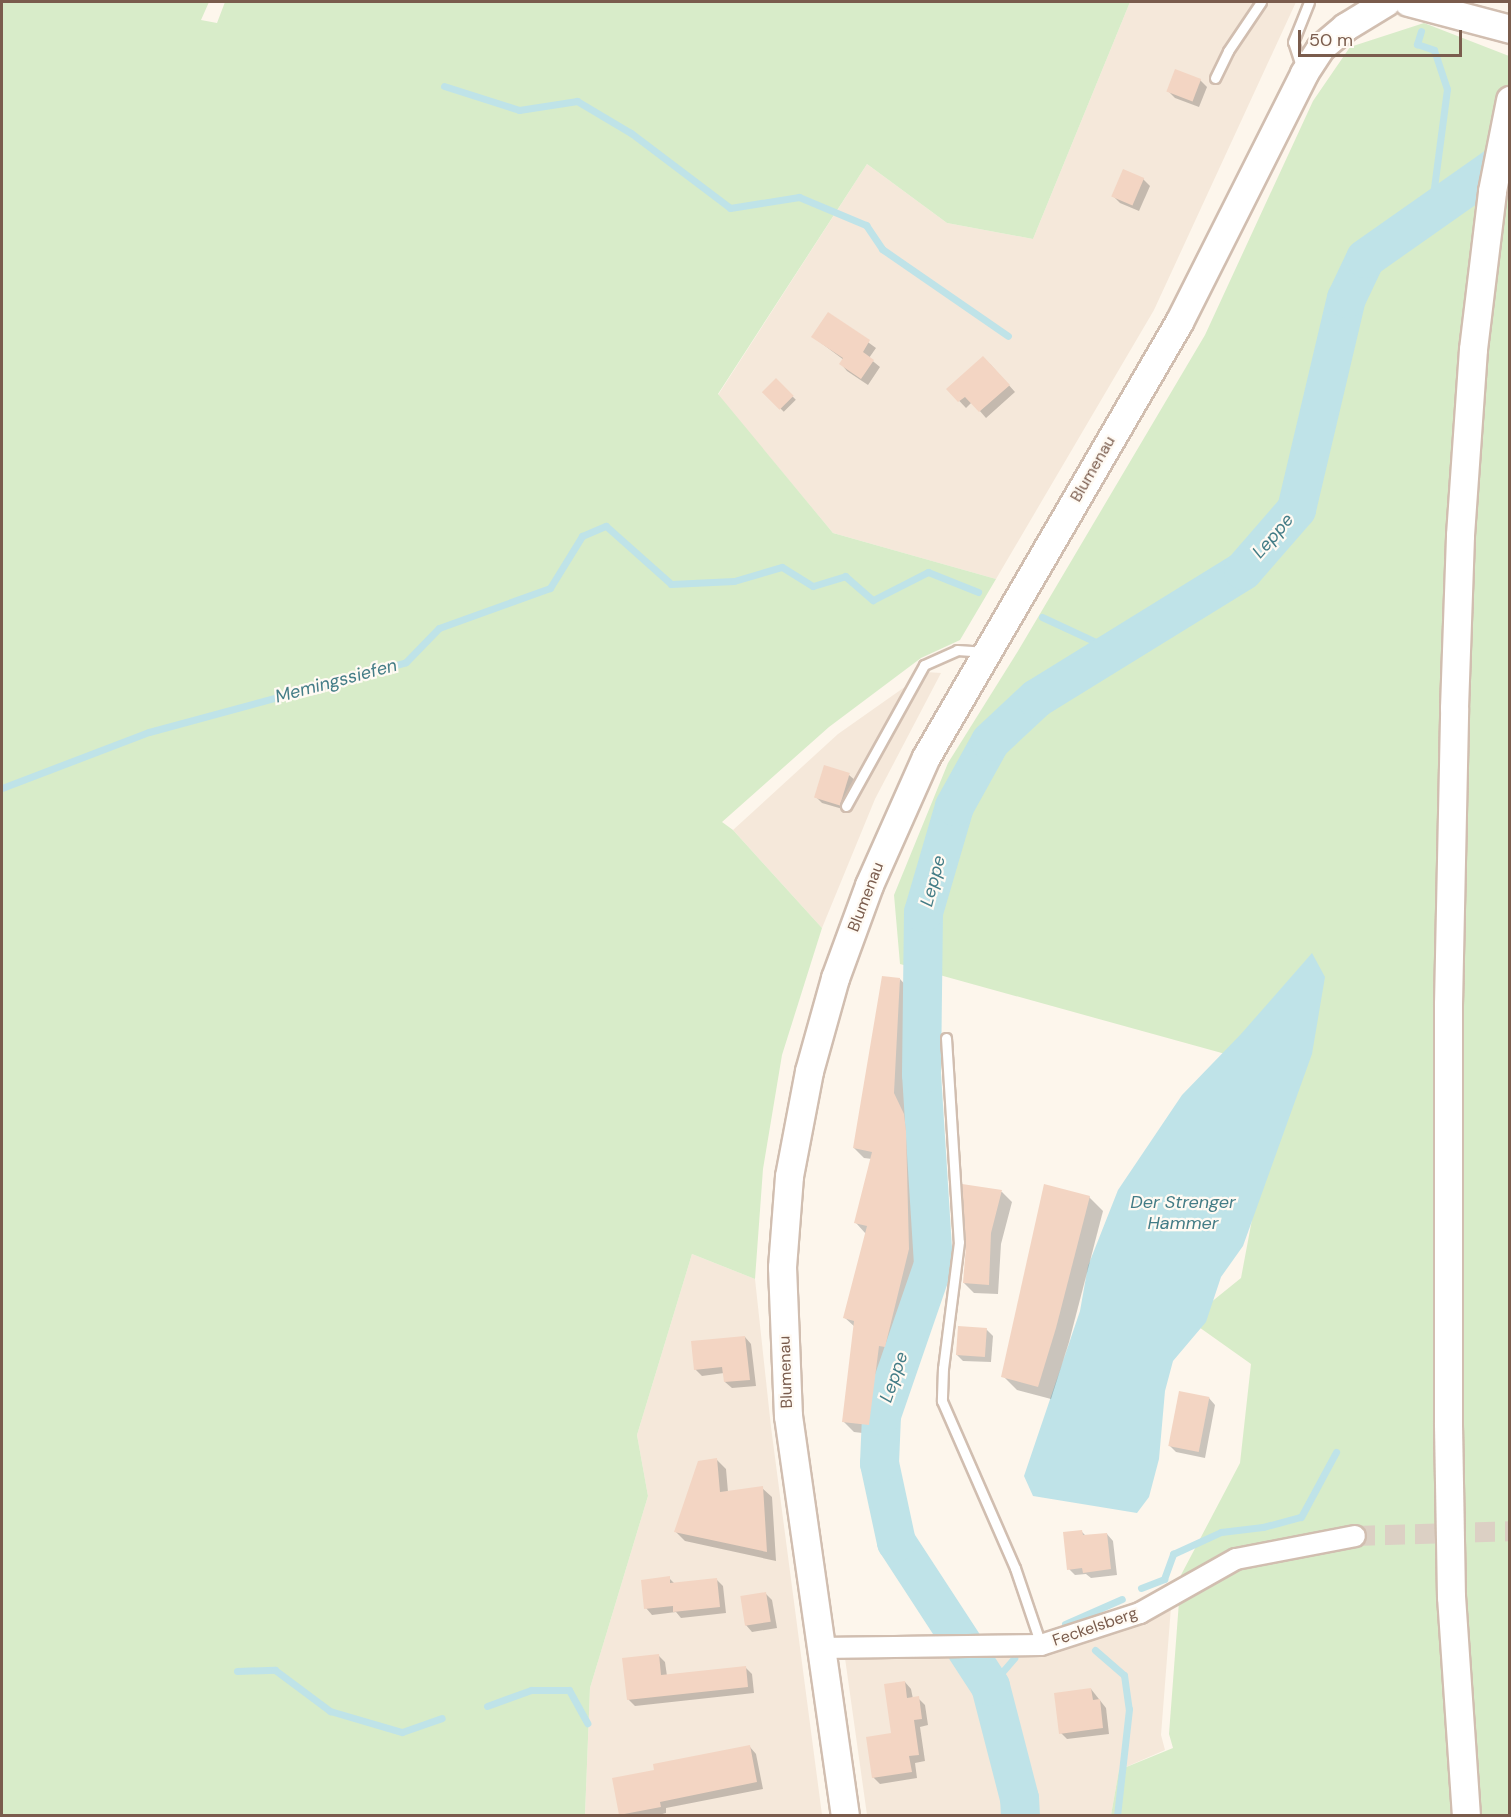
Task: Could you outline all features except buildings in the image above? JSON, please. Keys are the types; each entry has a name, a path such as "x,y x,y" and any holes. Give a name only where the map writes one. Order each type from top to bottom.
{"main road":[{"name":"Blumenau","path":"845,1815 788,1416 782,1268 789,1176 809,1071 835,978 869,885 926,757 1179,322 1304,73 1320,48 1373,8 1386,2"},
{"path":"1408,2 1509,29"},
{"path":"1466,1815 1451,1597 1448,1401 1448,992 1455,685 1473,349 1492,191 1509,100"}],"street":[{"name":"Feckelsberg","path":"820,1647 1041,1646 1140,1613 1236,1559 1354,1536"}],"lane":[{"path":"1215,78 1228,51 1261,2"},
{"path":"1304,73 1293,42 1310,2"},
{"path":"846,806 924,665 957,650 985,653"},
{"path":"946,1038 959,1242 943,1368 942,1401 1015,1568 1041,1646"}],"shaded area":[{"path":"1130,2 1296,2 1154,310 996,579 833,533 718,395 867,164 947,223 1033,239"},
{"path":"926,672 941,673 875,799 822,928 733,830 838,734"},
{"path":"692,1254 755,1279 771,1427 822,1815 585,1816 590,1688 648,1496 637,1435"},
{"path":"1171,1607 1161,1735 1165,1750 1119,1770 1111,1815 867,1815 844,1651 1062,1644"}],"green space":[{"path":"2,2 209,2 201,20 217,23 225,2 1130,2 1033,239 947,223 867,164 718,394 833,533 996,579 960,640 921,658 829,727 722,822 733,830 822,928 782,1055 763,1169 755,1279 692,1254 637,1435 648,1496 590,1688 585,1815 2,1815"},
{"path":"1424,23 1509,56 1509,1815 1111,1815 1119,1770 1173,1748 1169,1734 1181,1575 1240,1463 1251,1364 1189,1320 1241,1278 1271,1118 1229,1055 900,964 894,895 948,763 1018,651 1205,335 1313,101 1350,47"}],"water":[{"name":"Der Strenger Hammer","path":"1312,953 1325,977 1312,1054 1243,1246 1221,1277 1206,1322 1173,1361 1165,1391 1159,1459 1149,1497 1137,1513 1033,1496 1024,1476 1080,1311 1088,1266 1118,1190 1182,1095 1241,1034"}],"waterway":[{"path":"1421,31 1417,44 1434,50 1447,89 1431,210"},
{"path":"444,86 519,110 577,101 631,133 730,208 799,197 866,225 882,249 1008,336"},
{"name":"Leppe","path":"1020,1816 1019,1798 990,1686 896,1542 879,1463 881,1415 933,1264 921,1074 923,912 954,806 990,741 1036,698 1243,570 1296,509 1346,298 1365,258 1510,156"},
{"name":"Memingssiefen","path":"2,788 149,732 406,662 439,628 550,588 582,536 606,526 671,584 734,581 782,567 813,586 845,576 873,600 928,572 978,592"},
{"name":"Memingssiefen","path":"1042,617 1113,650"},
{"path":"1141,1588 1164,1579 1173,1554 1221,1532 1263,1527 1301,1517 1336,1452"},
{"path":"1065,1624 1122,1599"},
{"path":"1095,1650 1124,1675 1129,1709 1117,1816"},
{"path":"990,1686 1014,1658"},
{"path":"237,1671 275,1670 330,1711 402,1732 442,1718"},
{"path":"487,1706 531,1690 569,1690 587,1723"}],"tunnel":[{"path":"1355,1536 1510,1531"}]}
